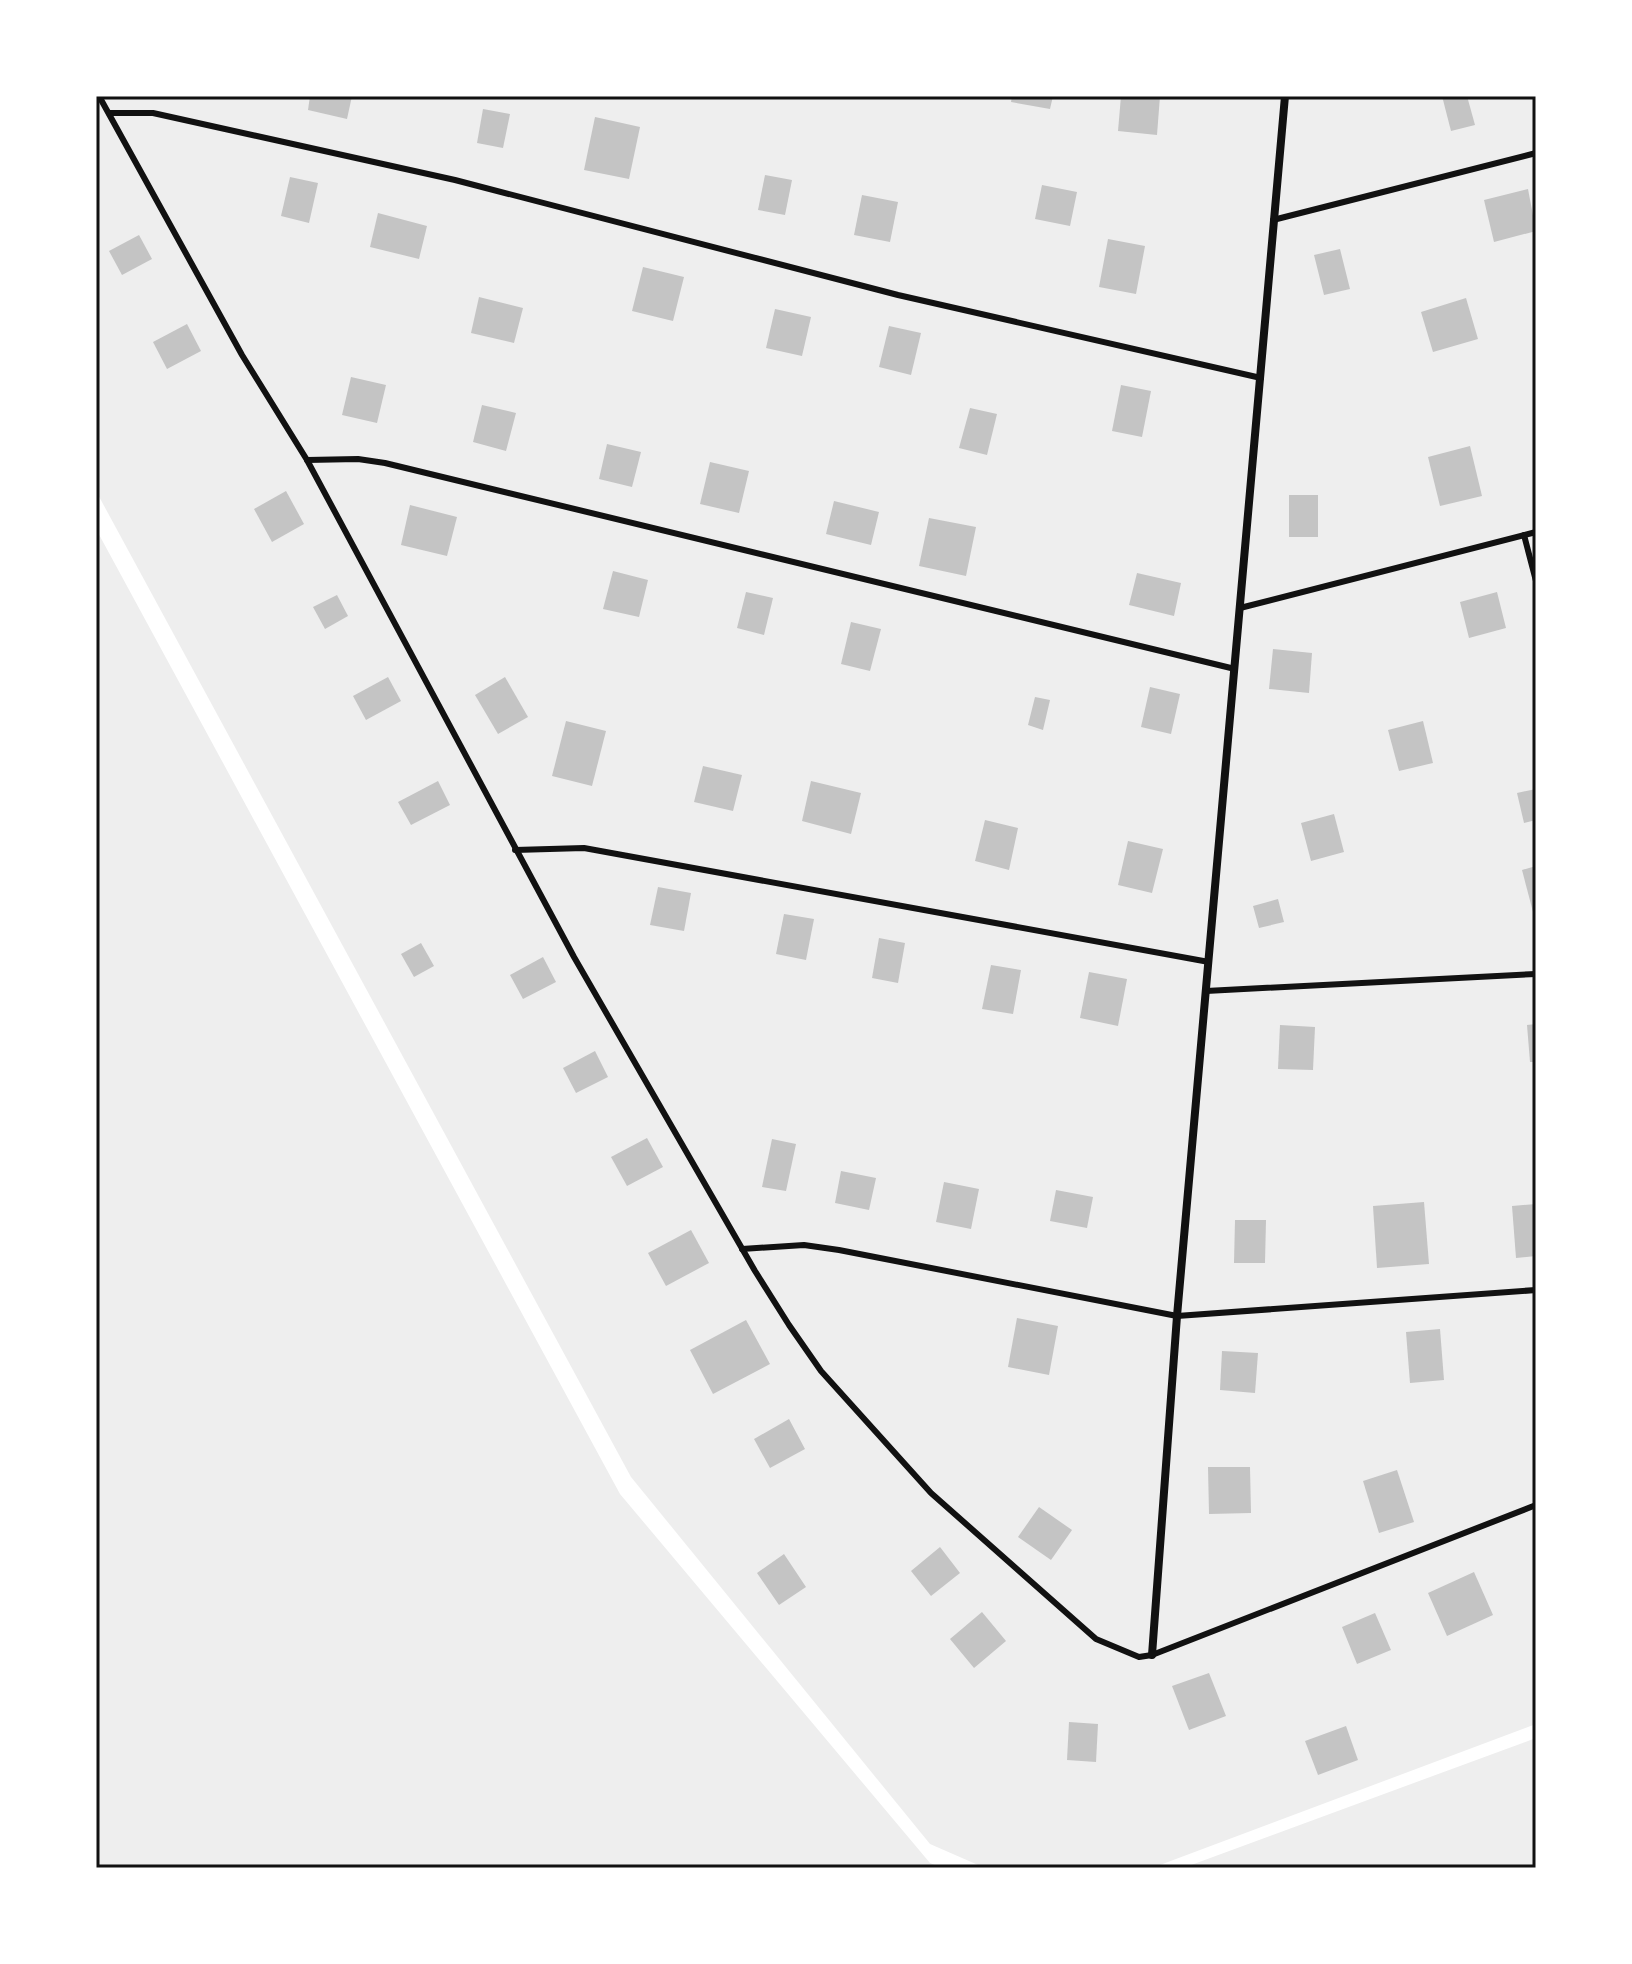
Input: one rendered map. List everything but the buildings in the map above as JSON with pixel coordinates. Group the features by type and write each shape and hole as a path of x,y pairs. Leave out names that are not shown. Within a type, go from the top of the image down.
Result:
{"street":[{"path":"1152,1655 1177,1316 1285,96"}],"lane":[{"path":"99,96 242,355 307,460 515,850 742,1249 821,1371 931,1493 1096,1639 1139,1657 1152,1655 1536,1505"},
{"path":"109,113 153,113 455,180 898,295 1261,378"},
{"path":"1273,220 1536,153"},
{"path":"307,460 358,459 385,463 1235,669"},
{"path":"1240,608 1536,532"},
{"path":"1524,535 1536,581"},
{"path":"515,850 584,848 1209,962"},
{"path":"1206,991 1536,974"},
{"path":"742,1249 804,1245 839,1250 1177,1316 1536,1290"}],"shaded area":[{"path":"96,96 1536,96 1536,1724 1152,1868 985,1868 930,1844 631,1477 96,491"},
{"path":"96,529 620,1494 930,1863 942,1868 96,1868"},
{"path":"1536,1738 1536,1868 1183,1868"}]}
